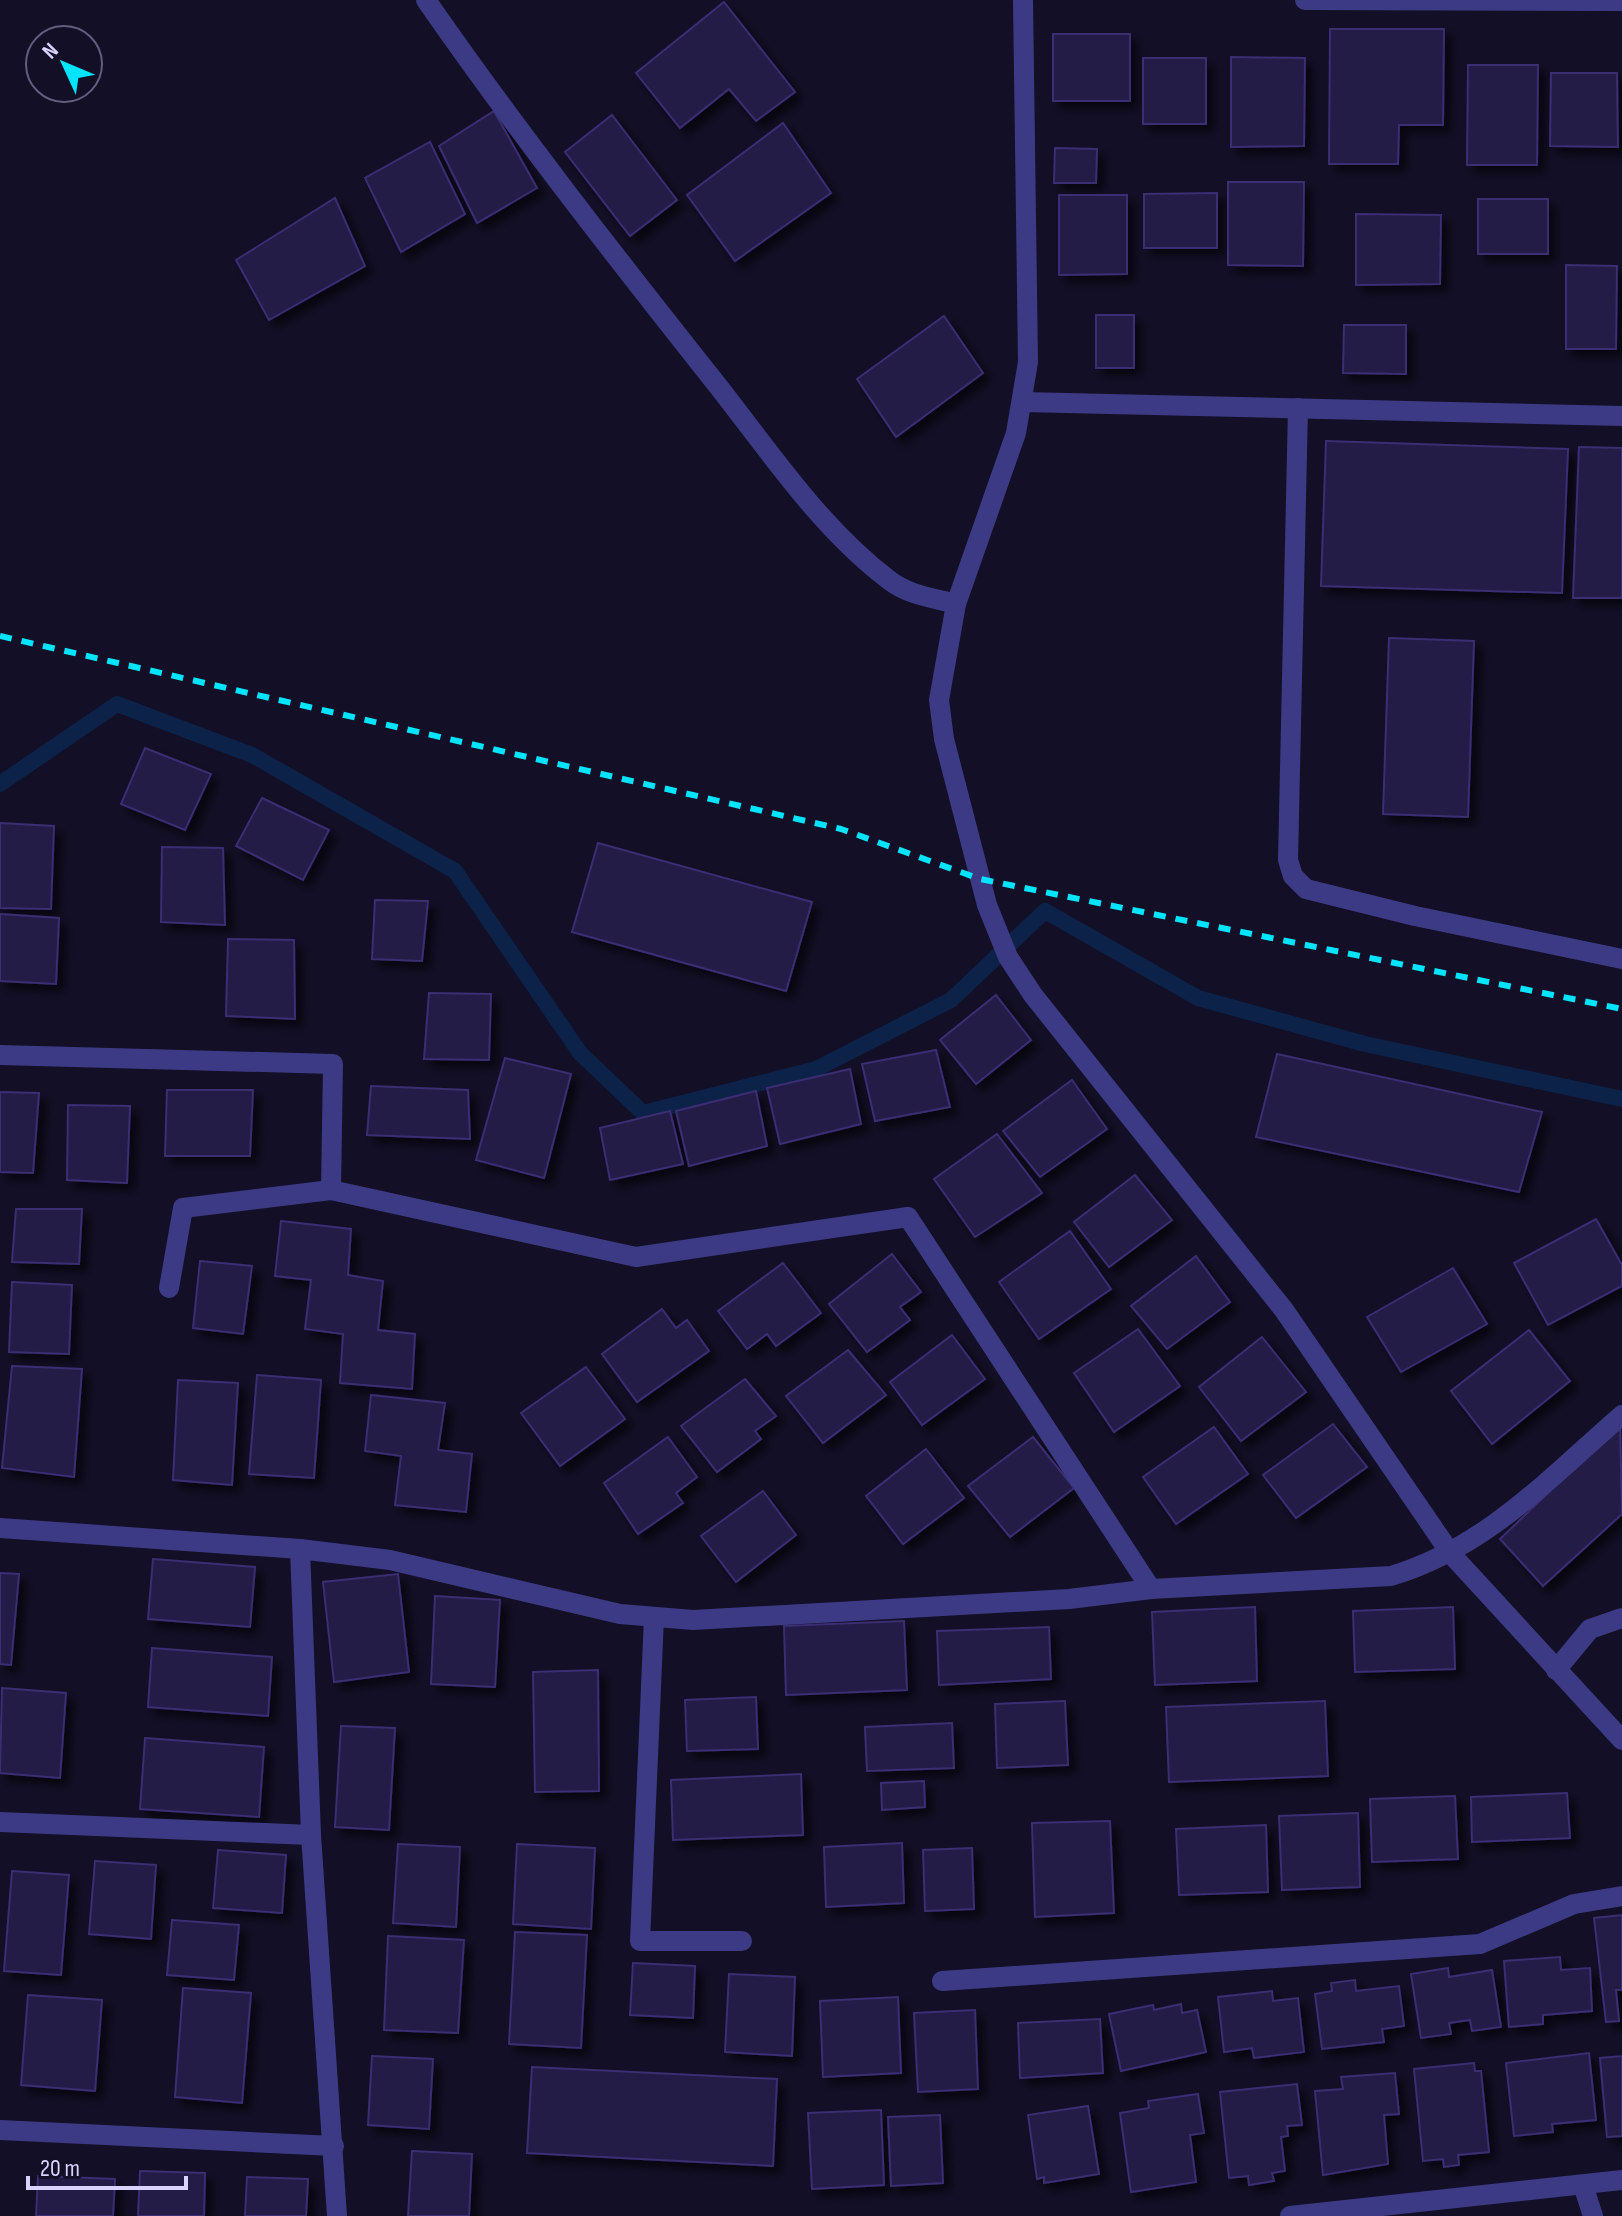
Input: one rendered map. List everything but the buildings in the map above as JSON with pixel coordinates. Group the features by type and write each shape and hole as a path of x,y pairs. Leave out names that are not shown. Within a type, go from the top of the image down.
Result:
{"street":[{"path":"426,0 569,200 811,503 855,551 902,590 956,604"},
{"path":"1023,0 1028,362 1016,433 956,604 939,700 944,739 987,905 1008,957 1056,1024 1284,1310 1451,1554 1622,1740"},
{"path":"1305,0 1622,1"},
{"path":"1023,402 1622,416"},
{"path":"1298,408 1288,860 1293,876 1306,889 1415,916 1622,959"},
{"path":"0,1055 333,1064 331,1190"},
{"path":"169,1288 183,1208 331,1190 636,1257 908,1217 1151,1589"},
{"path":"0,1528 300,1549 390,1560 620,1614 693,1620 1069,1599 1151,1589 1391,1576 1451,1554 1497,1526 1622,1415"},
{"path":"300,1549 311,1835 337,2216"},
{"path":"654,1617 640,1941 742,1941"},
{"path":"1556,1670 1590,1629 1622,1618"},
{"path":"0,1822 311,1835"},
{"path":"942,1981 1480,1944 1574,1904 1622,1896"},
{"path":"0,2130 334,2146"},
{"path":"1290,2216 1622,2180"},
{"path":"1583,2185 1593,2216"}],"waterway":[{"path":"0,784 117,704 252,755 455,871 580,1053 643,1113 816,1069 951,1000 1045,911 1198,998 1365,1044 1622,1099"}],"railway":[{"path":"0,636 841,829 980,879 1622,1009"}]}
